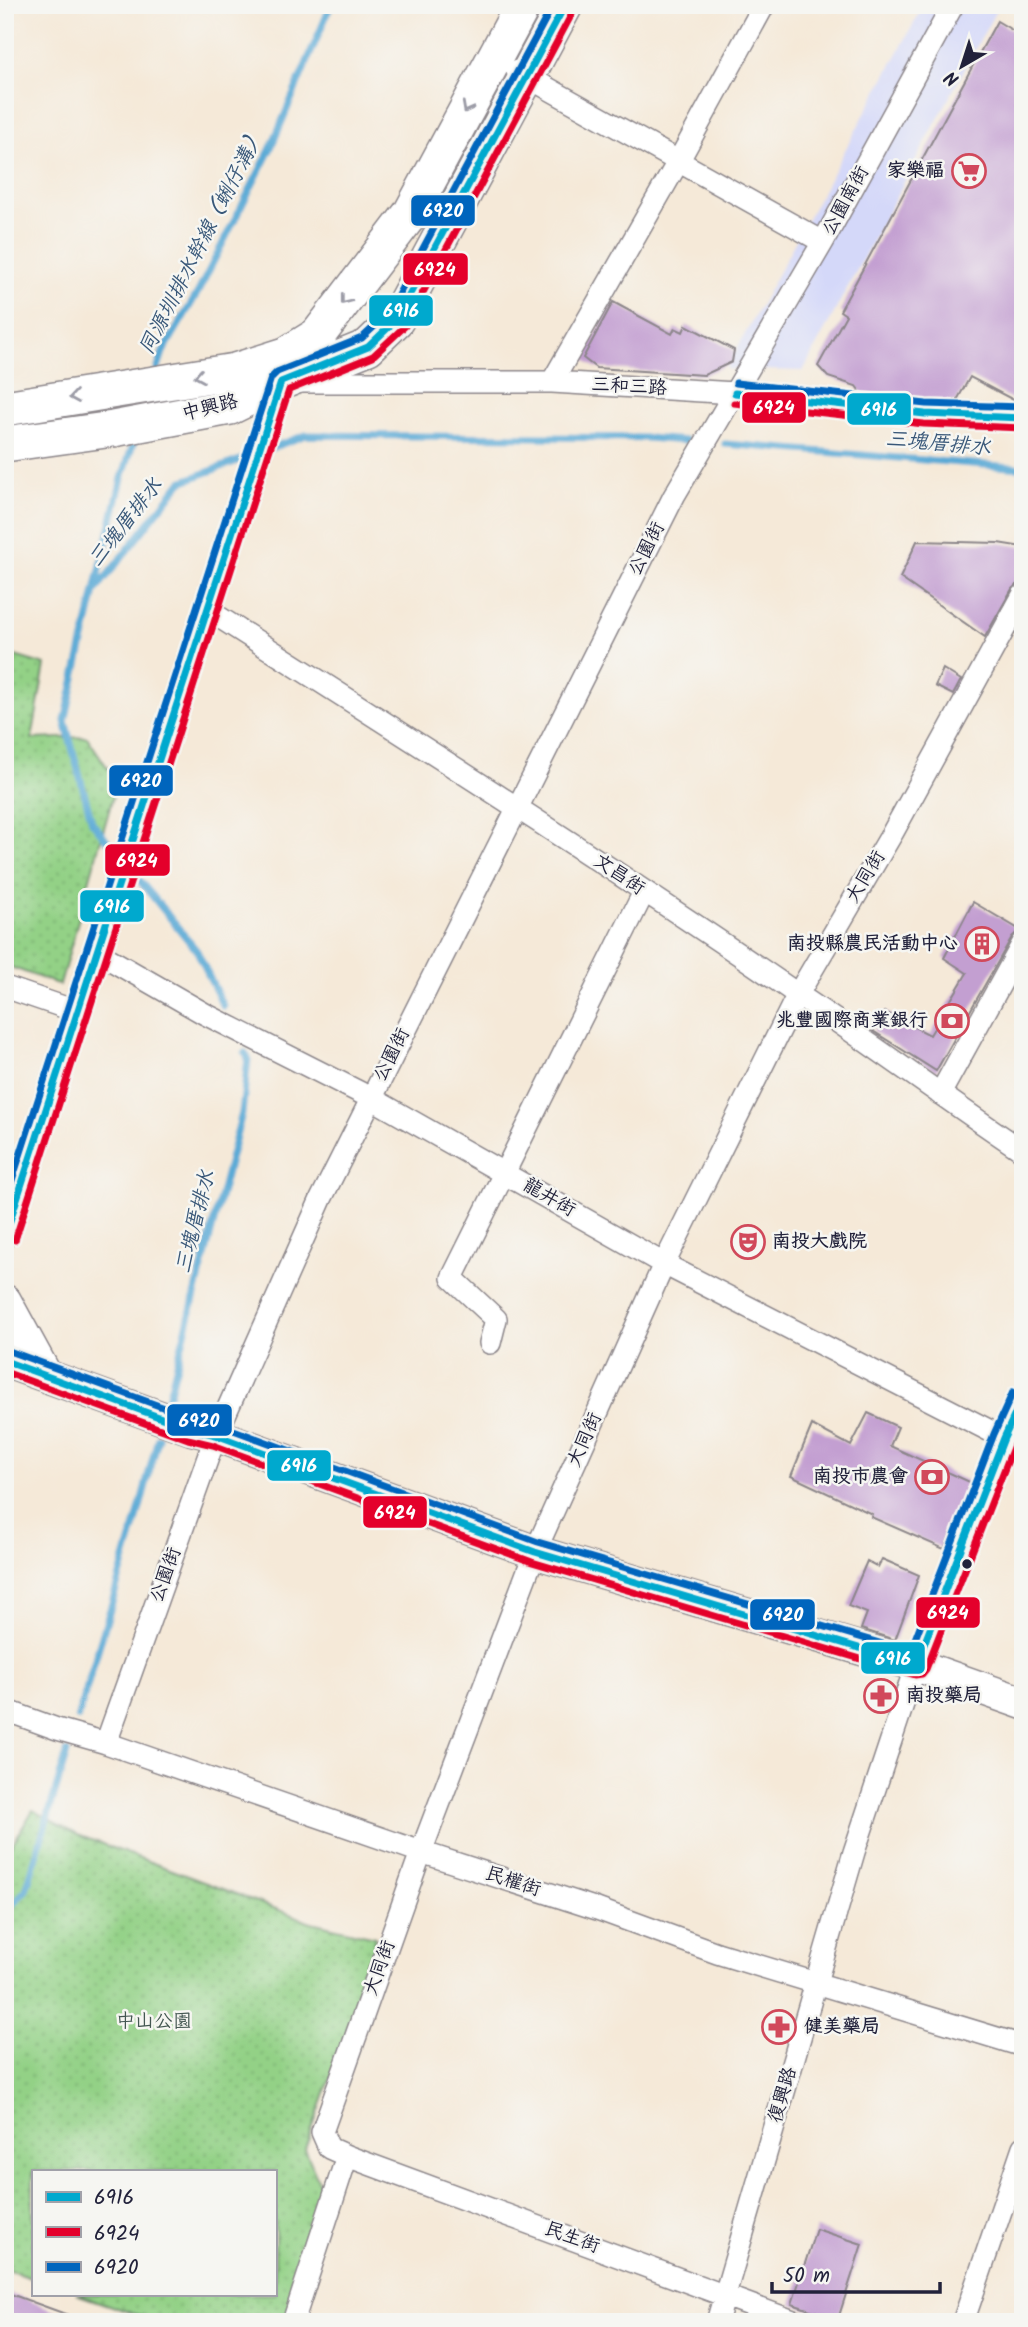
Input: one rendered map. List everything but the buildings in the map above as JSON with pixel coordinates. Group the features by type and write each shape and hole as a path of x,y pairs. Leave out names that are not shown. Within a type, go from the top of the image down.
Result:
{"main road":[{"name":"中興路","path":"5,408 235,371 286,355 318,335 411,213 523,5"},
{"name":"中興路","path":"5,444 140,424 230,407 281,382 368,347 396,320 565,5"},
{"path":"411,213 445,232"},
{"path":"5,1301 46,1374"},
{"path":"5,1361 167,1420 216,1434 535,1552 916,1665 1023,1703"}],"street":[{"path":"552,382 764,5"},
{"name":"公園南街","path":"735,393 823,242 953,5"},
{"path":"492,62 527,75 823,242"},
{"path":"5,1237 265,428 281,382 318,335"},
{"name":"三和三路","path":"235,371 281,382 552,382 735,393 925,414 1023,418"},
{"name":"公園街","path":"106,1743 216,1434 321,1199 674,496 735,393"},
{"name":"大同街","path":"347,2156 329,2148 322,2132 421,1852 535,1552 664,1264 798,994 893,832 1023,595"},
{"name":"文昌街","path":"208,610 644,891 798,994 1023,1151"},
{"path":"490,1343 496,1319 452,1278 644,891"},
{"path":"940,1094 1023,943"},
{"name":"龍井街","path":"97,952 205,1014 371,1098 664,1264 1004,1438"},
{"path":"5,987 78,1012"},
{"name":"復興路","path":"717,2322 854,1852 916,1665 1004,1438 1023,1396"},
{"name":"民權街","path":"5,1710 597,1909 717,1953 1023,2046"},
{"path":"963,2322 1023,2147"},
{"path":"293,2322 347,2156"},
{"name":"民生街","path":"347,2156 796,2322"}],"shaded area":[{"path":"924,5 999,5 803,371 726,369"}],"green space":[{"path":"5,653 45,665 32,739 87,737 117,782 60,985 5,965"},
{"name":"中山公園","path":"33,1810 78,1835 311,1922 375,1937 374,1959 305,2149 322,2189 306,2259 285,2322 158,2322 82,2296 276,2296 276,2170 32,2170 32,2279 5,2269 5,1856"}],"waterway":[{"name":"同源圳排水幹線 (蜊仔溝)","path":"156,374 163,352 198,292 270,150 331,5"},
{"name":"同源圳排水幹線 (蜊仔溝)","path":"96,586 122,478 136,435"},
{"name":"三塊厝排水","path":"263,451 306,435 647,438 686,441"},
{"name":"三塊厝排水","path":"725,444 1023,468"},
{"name":"三塊厝排水","path":"223,1006 197,951 92,822 65,721 95,591 181,482 251,456"},
{"name":"三塊厝排水","path":"168,1399 242,1113 248,1058 245,1053"},
{"name":"三塊厝排水","path":"78,1717 158,1438"},
{"name":"三塊厝排水","path":"5,1912 26,1890 67,1752"}],"transit line":[{"name":"6920","path":"5,1202 271,378 277,372 362,338 388,314 553,5"},
{"name":"6916","path":"5,1236 281,382 368,347 396,320 565,5"},
{"name":"6924","path":"15,1240 289,390 373,356 405,326 574,10"},
{"name":"6920","path":"736,383 926,404 1023,407"},
{"name":"6916","path":"735,393 925,414 1023,418"},
{"name":"6924","path":"734,403 924,424 1023,428"},
{"name":"6920","path":"9,1351 538,1542 910,1652 994,1434 1013,1392"},
{"name":"6916","path":"5,1361 535,1552 916,1665 1004,1438 1023,1397"},
{"name":"6924","path":"5,1372 532,1562 915,1675 922,1674 926,1669 1023,1422"}],"place":[{"name":"家樂福","path":"969,171"},
{"name":"南投縣農民活動中心","path":"982,944"},
{"name":"兆豐國際商業銀行","path":"952,1021"},
{"name":"南投大戲院","path":"748,1242"},
{"name":"南投市農會","path":"932,1477"},
{"name":"南投藥局","path":"881,1696"},
{"name":"健美藥局","path":"779,2027"}]}
